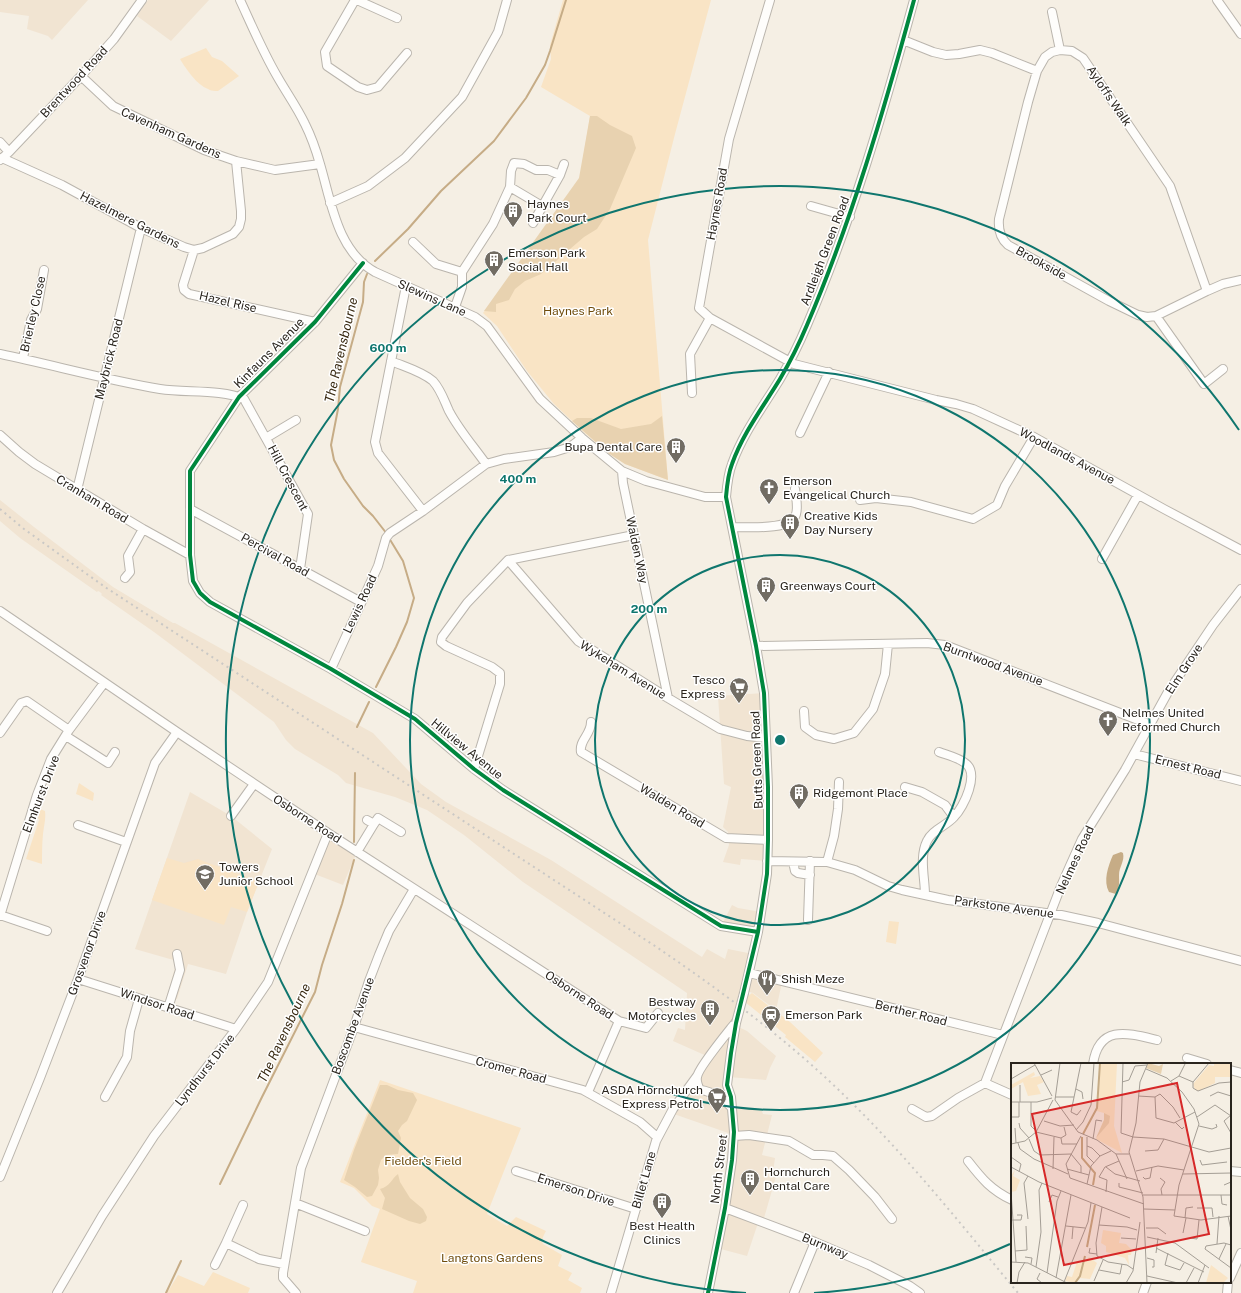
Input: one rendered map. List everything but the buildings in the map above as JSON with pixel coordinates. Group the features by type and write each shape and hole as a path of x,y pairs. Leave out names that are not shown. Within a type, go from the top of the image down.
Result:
{"street":[{"name":"Brentwood Road","path":"1,159 81,76 114,39 142,0"},
{"name":"Slewins Lane","path":"240,0 277,76 306,124 320,164 337,223 353,252 363,263 375,272 455,307 475,317 488,326 540,399 582,438 622,471 646,481 705,497 726,496"},
{"path":"397,18 356,0 325,52 327,66 358,87 367,90 378,87 407,53"},
{"path":"330,203 368,186 405,158 462,97 498,32 507,0"},
{"name":"Haynes Road","path":"770,0 729,139 699,308 710,318 790,362"},
{"name":"Ardleigh Green Road","path":"726,496 728,479 736,454 748,430 790,362 816,304 850,217 864,176 914,0"},
{"path":"1217,0 1241,34"},
{"path":"903,40 933,52 946,55 980,50 992,53 1037,71 1045,57 1052,52 1060,50 1052,12"},
{"name":"Ayloffs Walk","path":"1060,50 1072,51 1083,58 1170,186 1207,291"},
{"name":"Brookside","path":"1037,71 999,219 998,227 1003,240 1008,245 1109,301 1147,317 1156,316"},
{"name":"Cavenham Gardens","path":"81,76 113,106 204,150 236,161 275,170 320,164"},
{"path":"0,142 9,152"},
{"name":"Hazelmere Gardens","path":"1,159 62,185 141,228 184,248 194,250 203,248 233,234 239,227 241,211 236,161"},
{"path":"455,307 462,287 462,272 493,224 510,187 511,171 514,163 524,164 536,170 548,170 560,175"},
{"path":"533,223 560,175 564,164"},
{"path":"510,187 542,206"},
{"path":"811,206 850,217"},
{"name":"Maybrick Road","path":"77,490 141,228"},
{"path":"413,242 436,264 462,272"},
{"name":"Hazel Rise","path":"194,250 183,285 184,290 189,294 315,322"},
{"name":"Kinfauns Avenue","path":"190,555 190,471 239,396 315,322 363,263"},
{"name":"Brierley Close","path":"23,358 31,320 37,309 44,270"},
{"path":"1223,369 1204,384 1156,316 1223,284 1241,280"},
{"path":"406,286 375,447 423,511 486,464 504,459 554,452 570,447 582,438"},
{"path":"692,393 690,354 710,318"},
{"path":"0,354 23,358 104,378 161,389 239,396"},
{"path":"391,362 422,374 433,382 442,392 449,410 486,464"},
{"name":"Woodlands Avenue","path":"790,362 973,409 1034,437 1241,550"},
{"path":"800,433 829,372"},
{"name":"Hill Crescent","path":"239,396 244,399 308,514 300,569"},
{"path":"266,438 296,420"},
{"name":"Cranham Road","path":"0,435 35,464 143,529 190,555"},
{"path":"860,500 876,498 911,502 974,519 997,505 1005,486 1034,437"},
{"name":"Walden Way","path":"622,471 623,484 668,698"},
{"path":"733,527 778,526 792,521 796,514 795,489"},
{"path":"1102,559 1138,495"},
{"name":"Butts Green Road","path":"726,496 764,693 768,787 768,861 763,901 749,973 736,1023"},
{"name":"Percival Road","path":"190,509 361,602"},
{"name":"Lewis Road","path":"331,669 378,566 388,535 423,511"},
{"path":"125,578 130,572 128,556 143,529"},
{"path":"474,769 500,684 500,673 492,667 446,646 442,642 442,637 467,603 508,560 634,535"},
{"name":"Hillview Avenue","path":"190,555 193,581 200,594 210,602 331,669 415,719 474,769 503,790 721,926 758,932"},
{"name":"Wykeham Avenue","path":"508,560 578,642 720,729 747,736 766,738"},
{"name":"Elm Grove","path":"1134,754 1168,692 1213,625 1241,589"},
{"name":"Osborne Road","path":"0,611 104,683 328,833 619,1020 646,1028 658,1013"},
{"name":"Burntwood Avenue","path":"756,646 927,643 945,645 1151,724"},
{"path":"804,711 805,727 816,735 834,739 854,733 873,709 885,674 888,644"},
{"name":"Elmhurst Drive","path":"0,916 37,795 51,759 104,683"},
{"path":"0,733 21,703 27,701 108,763 115,752"},
{"name":"Walden Road","path":"591,722 591,728 580,747 581,752 726,838 768,840"},
{"name":"Grosvenor Drive","path":"0,1177 78,979 154,763 177,732"},
{"path":"925,895 923,862 927,841 931,835 954,817 964,804 970,789 971,771 966,763 940,752"},
{"name":"Ernest Road","path":"1134,754 1241,781"},
{"name":"Nelmes Road","path":"985,1083 1061,886 1082,839 1134,754"},
{"path":"827,862 834,836 838,809 839,782"},
{"path":"231,816 254,784"},
{"path":"905,787 922,792 945,805 954,817"},
{"path":"358,852 371,822 378,818 401,832"},
{"path":"78,825 126,842"},
{"name":"Lyndhurst Drive","path":"57,1293 102,1216 154,1136 236,1029 268,982 328,833"},
{"name":"Parkstone Avenue","path":"768,861 827,862 855,870 888,886 902,890 1098,923 1241,961"},
{"path":"793,862 795,871 810,875"},
{"path":"808,920 810,862"},
{"name":"Boscombe Avenue","path":"296,1293 283,1278 284,1264 301,1168 354,1027 369,981 389,931 414,889"},
{"path":"0,916 47,931"},
{"path":"168,1008 180,970 177,954"},
{"name":"Berther Road","path":"749,973 1003,1035"},
{"name":"Windsor Road","path":"78,979 236,1029"},
{"path":"105,1097 127,1057 130,1031 139,999"},
{"path":"588,1092 619,1020"},
{"name":"Billet Lane","path":"611,1293 657,1137 673,1109 736,1023"},
{"name":"North Street","path":"708,1293 725,1208 734,1136 731,1097 727,1085 736,1023"},
{"name":"Cromer Road","path":"354,1027 588,1092 640,1122 657,1137"},
{"path":"1093,1063 1094,1054 1099,1044 1113,1035 1124,1033 1157,1040"},
{"path":"717,1047 731,1052"},
{"path":"1187,1058 1204,1063"},
{"path":"1231,1070 1241,1073"},
{"path":"697,1076 697,1083 700,1090"},
{"path":"912,1110 926,1117 932,1116 958,1098 985,1083 1011,1095"},
{"path":"718,1096 724,1092 727,1085"},
{"path":"681,1098 691,1089 700,1090 718,1096 725,1100 732,1108"},
{"path":"734,1136 750,1136 789,1141 813,1155 833,1156 875,1197 892,1219"},
{"path":"968,1161 993,1190 1011,1199"},
{"name":"Emerson Drive","path":"516,1171 636,1209"},
{"path":"1231,1171 1241,1172"},
{"path":"295,1203 365,1231"},
{"path":"215,1265 243,1205"},
{"name":"Burnway","path":"725,1208 815,1242 869,1265 910,1286 920,1293"},
{"path":"794,1293 815,1242"},
{"path":"226,1243 259,1259 284,1264"},
{"path":"1231,1275 1241,1253"},
{"path":"1143,1293 1147,1283"},
{"path":"1227,1293 1228,1283"}],"shaded area":[{"path":"0,0 88,0 52,40 48,36 27,29 29,16 0,12"},
{"path":"148,0 209,0 171,41 137,16"},
{"path":"590,116 597,116 610,125 632,136 636,148 610,209 597,229 584,237 541,274 525,281 515,289 509,300 496,304 496,312 484,311 579,178"},
{"path":"662,416 668,480 625,464 608,453 572,421 577,418 591,418 621,429 651,424"},
{"path":"0,500 113,587 173,623 373,733 421,784 446,802 551,860 702,957 707,949 725,959 728,949 753,954 749,973 782,982 776,1010 753,993 740,989 732,1024 747,1031 776,1056 766,1080 728,1077 732,1107 736,1106 761,1109 763,1114 772,1115 762,1155 775,1158 773,1172 777,1173 764,1218 760,1217 747,1256 717,1248 734,1135 671,1113 709,1057 673,1041 678,1028 685,1030 687,993 523,882 464,835 427,810 395,797 346,783 338,775 295,749 286,740 274,722 154,632 101,595 102,594 100,592 97,592 20,538 0,521"},
{"path":"764,693 767,861 741,859 740,865 723,862 729,845 728,832 723,827 731,787 724,784 718,696"},
{"name":"Towers Junior School","path":"190,792 231,816 272,849 247,912 226,974 188,964 177,999 167,996 177,961 135,949"},
{"path":"328,833 357,852 343,885 312,873"},
{"path":"1121,852 1123,853 1123,859 1119,872 1119,887 1116,894 1109,892 1106,878 1109,864 1113,855"},
{"path":"732,905 738,908 761,912 758,932 721,926"},
{"path":"380,1085 387,1085 398,1090 413,1093 417,1100 407,1121 398,1131 401,1138 398,1154 386,1155 381,1160 378,1170 378,1185 372,1196 367,1197 344,1180 354,1150"},
{"path":"398,1174 400,1182 410,1198 423,1209 427,1217 426,1221 420,1224 409,1221 382,1209 385,1198 380,1189 389,1184"}],"green space":[{"name":"Haynes Park","path":"563,0 711,0 648,240 668,480 625,464 608,453 586,434 554,404 527,371 497,326 483,313 557,213 580,178 590,116 541,87 551,59 550,45"},
{"path":"206,48 212,57 222,61 239,76 218,91 210,90 200,84 180,59"},
{"path":"79,783 94,793 93,801 76,794"},
{"path":"40,809 45,811 42,842 42,864 26,859 39,820"},
{"path":"167,858 184,863 198,859 259,882 247,912 231,907 224,925 152,900"},
{"path":"889,921 899,922 896,944 886,942"},
{"path":"752,993 790,1022 823,1053 815,1062 785,1037 786,1035 745,1002 747,997"},
{"name":"Fielder's Field","path":"380,1080 521,1128 487,1214 507,1226 516,1217 546,1231 542,1242 543,1244 562,1255 558,1266 572,1273 568,1280 582,1288 580,1293 413,1293 417,1281 361,1262 380,1209 372,1206 354,1188 340,1182"},
{"path":"213,1272 250,1288 248,1293 167,1293 178,1275 204,1286"}],"waterway":[{"name":"The Ravensbourne","path":"375,261 408,229 441,191 494,141 526,98 545,65 566,0"},
{"name":"The Ravensbourne","path":"367,274 364,282 363,302 340,387 338,409 331,445 334,460 344,479 363,506 387,534"},
{"name":"The Ravensbourne","path":"376,687 407,622 414,598 403,561 389,538"},
{"name":"The Ravensbourne","path":"357,727 369,702"},
{"name":"The Ravensbourne","path":"354,842 355,773"},
{"name":"The Ravensbourne","path":"220,1184 315,992 354,860"},
{"name":"The Ravensbourne","path":"166,1293 181,1261"}],"railway":[{"path":"0,509 24,529 105,587 655,946 732,1000 805,1059 873,1124 937,1195 1018,1293"}],"cycle path":[{"path":"708,1293 725,1208 732,1160 734,1132 731,1097 727,1085 731,1053 736,1023 758,932 767,874 768,840 768,787 764,693 726,497 728,480 732,464 742,442 791,359 804,332 823,285 853,205 879,123 914,0"},
{"path":"363,263 315,322 239,397 190,471 190,555 193,581 200,593 210,602 331,669 415,719 474,769 503,790 721,926 758,932"}],"place":[{"name":"Haynes Park Court","path":"513,228"},
{"name":"Emerson Park Social Hall","path":"494,277"},
{"name":"Bupa Dental Care","path":"676,464"},
{"name":"Emerson Evangelical Church","path":"769,505"},
{"name":"Creative Kids Day Nursery","path":"790,540"},
{"name":"Greenways Court","path":"766,603"},
{"name":"Tesco Express","path":"739,704"},
{"name":"Nelmes United Reformed Church","path":"1108,737"},
{"name":"Ridgemont Place","path":"799,810"},
{"name":"Towers Junior School","path":"205,891"},
{"name":"Shish Meze","path":"767,996"},
{"name":"Bestway Motorcycles","path":"710,1026"},
{"name":"Emerson Park","path":"771,1032"},
{"name":"ASDA Hornchurch Express Petrol","path":"717,1114"},
{"name":"Hornchurch Dental Care","path":"750,1196"},
{"name":"Best Health Clinics","path":"662,1219"}],"park label":[{"name":"Langtons Gardens","path":"492,1258"}]}
